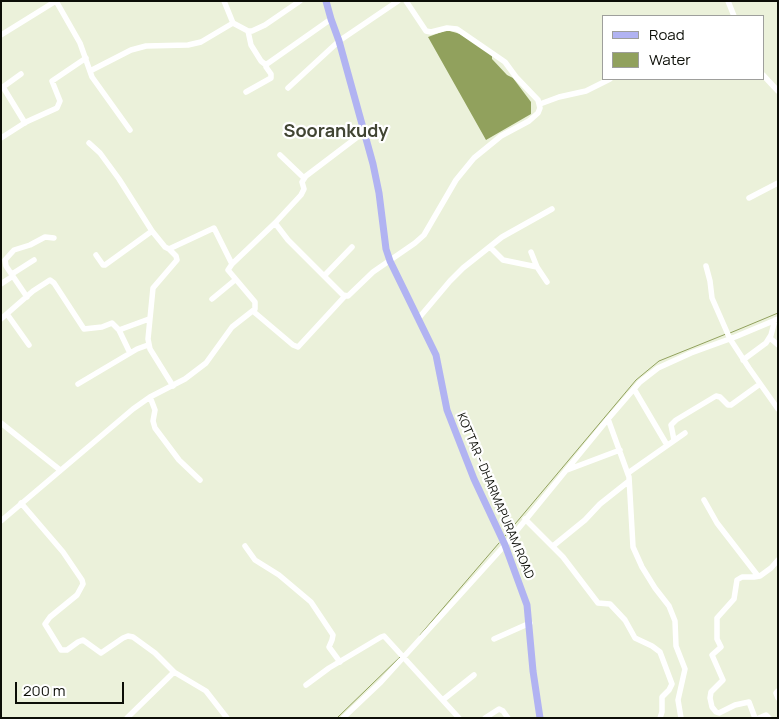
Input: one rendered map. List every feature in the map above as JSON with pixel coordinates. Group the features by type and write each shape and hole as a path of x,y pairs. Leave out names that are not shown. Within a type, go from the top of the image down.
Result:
{"main road":[{"name":"KOTTAR - DHARMAPURAM ROAD","path":"326,1 340,41 364,132 379,193 386,249 390,261 436,355 447,410 474,479 505,545 528,605 533,671 540,718"}],"street":[{"path":"1,35 56,1 80,43 92,77 130,130"},
{"path":"224,1 233,23 248,31 265,26 298,2"},
{"path":"288,88 340,41 398,1"},
{"path":"254,312 293,345 298,347 345,296 349,296 373,272 424,235 464,169 494,142 535,117 540,108 536,97 516,77 505,62 457,30 446,28 431,32 426,31 406,1"},
{"path":"728,1 734,15"},
{"path":"266,65 331,19"},
{"path":"90,71 132,50 146,46 188,45 201,42 233,23"},
{"path":"246,92 271,78 266,65 251,46 248,31"},
{"path":"1,138 25,123 45,115 59,106 60,101 52,80 86,58"},
{"path":"21,74 3,87 25,123"},
{"path":"764,76 778,91"},
{"path":"540,104 559,96 586,91 608,80"},
{"path":"1,521 133,409 150,397 185,380 206,364 232,327 254,312 256,306 255,302 228,270 232,264 275,223 303,192 304,178 364,132"},
{"path":"90,143 120,179 164,246 176,256 177,260 154,286 148,345 173,386"},
{"path":"280,155 304,178"},
{"path":"749,198 778,183"},
{"path":"418,319 450,281 490,247 516,228 552,209"},
{"path":"275,223 288,240 345,296"},
{"path":"169,249 213,228 232,264"},
{"path":"96,255 104,265 152,230"},
{"path":"26,297 4,262 11,252 45,237 54,238"},
{"path":"324,276 352,246"},
{"path":"490,247 503,260 537,267"},
{"path":"531,252 537,267 547,282"},
{"path":"1,284 34,260"},
{"path":"706,266 712,298 729,336 743,360 778,409"},
{"path":"1,319 47,280 50,280 54,283 84,328 102,327 112,323 119,330 130,353"},
{"path":"212,299 235,280"},
{"path":"7,314 29,345"},
{"path":"119,330 150,319"},
{"path":"344,718 505,545 525,518 640,382 658,368 729,336 776,320"},
{"path":"743,360 758,350 770,338 776,320"},
{"path":"770,338 778,345"},
{"path":"78,384 130,353 148,345"},
{"path":"674,440 671,425 676,420 716,396 728,405 731,405 760,384"},
{"path":"634,389 667,445"},
{"path":"150,397 155,410 153,421 155,428 179,460 200,480"},
{"path":"608,419 628,473 633,547 636,556 655,588 669,606 675,621 676,646 685,668 678,700 681,718"},
{"path":"1,423 60,470"},
{"path":"628,473 685,432"},
{"path":"565,470 620,450"},
{"path":"553,546 629,481"},
{"path":"704,500 718,523 758,576"},
{"path":"21,504 63,552 82,580 76,595 45,624 61,650 65,651 84,640 102,653 123,638 133,637 155,653 174,672 206,692 227,718"},
{"path":"525,518 553,546 598,603 610,604 625,620 636,638 660,652 672,684 662,697 660,718"},
{"path":"245,546 255,560 280,575 311,602 333,635 329,647 340,662"},
{"path":"755,718 749,702 734,705 717,713 712,707 710,695 714,688 723,680 712,655 721,647 717,638 718,616 734,599 739,578 758,576 771,568 778,560"},
{"path":"494,639 530,623"},
{"path":"306,685 383,636 387,637 459,718"},
{"path":"127,718 174,672"},
{"path":"444,699 474,675"},
{"path":"778,690 776,693 778,698"},
{"path":"485,718 499,709 508,718"},
{"path":"759,718 766,715 769,718"}],"water":[{"path":"447,30 460,34 492,55 492,59 507,75 513,78 531,102 531,114 486,140 428,37"}],"waterway":[{"path":"730,333 778,313"},
{"path":"505,536 636,380 659,361 726,334"},
{"path":"420,635 499,543"},
{"path":"337,718 400,657"}],"district":[{"name":"Soorankudy","path":"336,132"}]}
